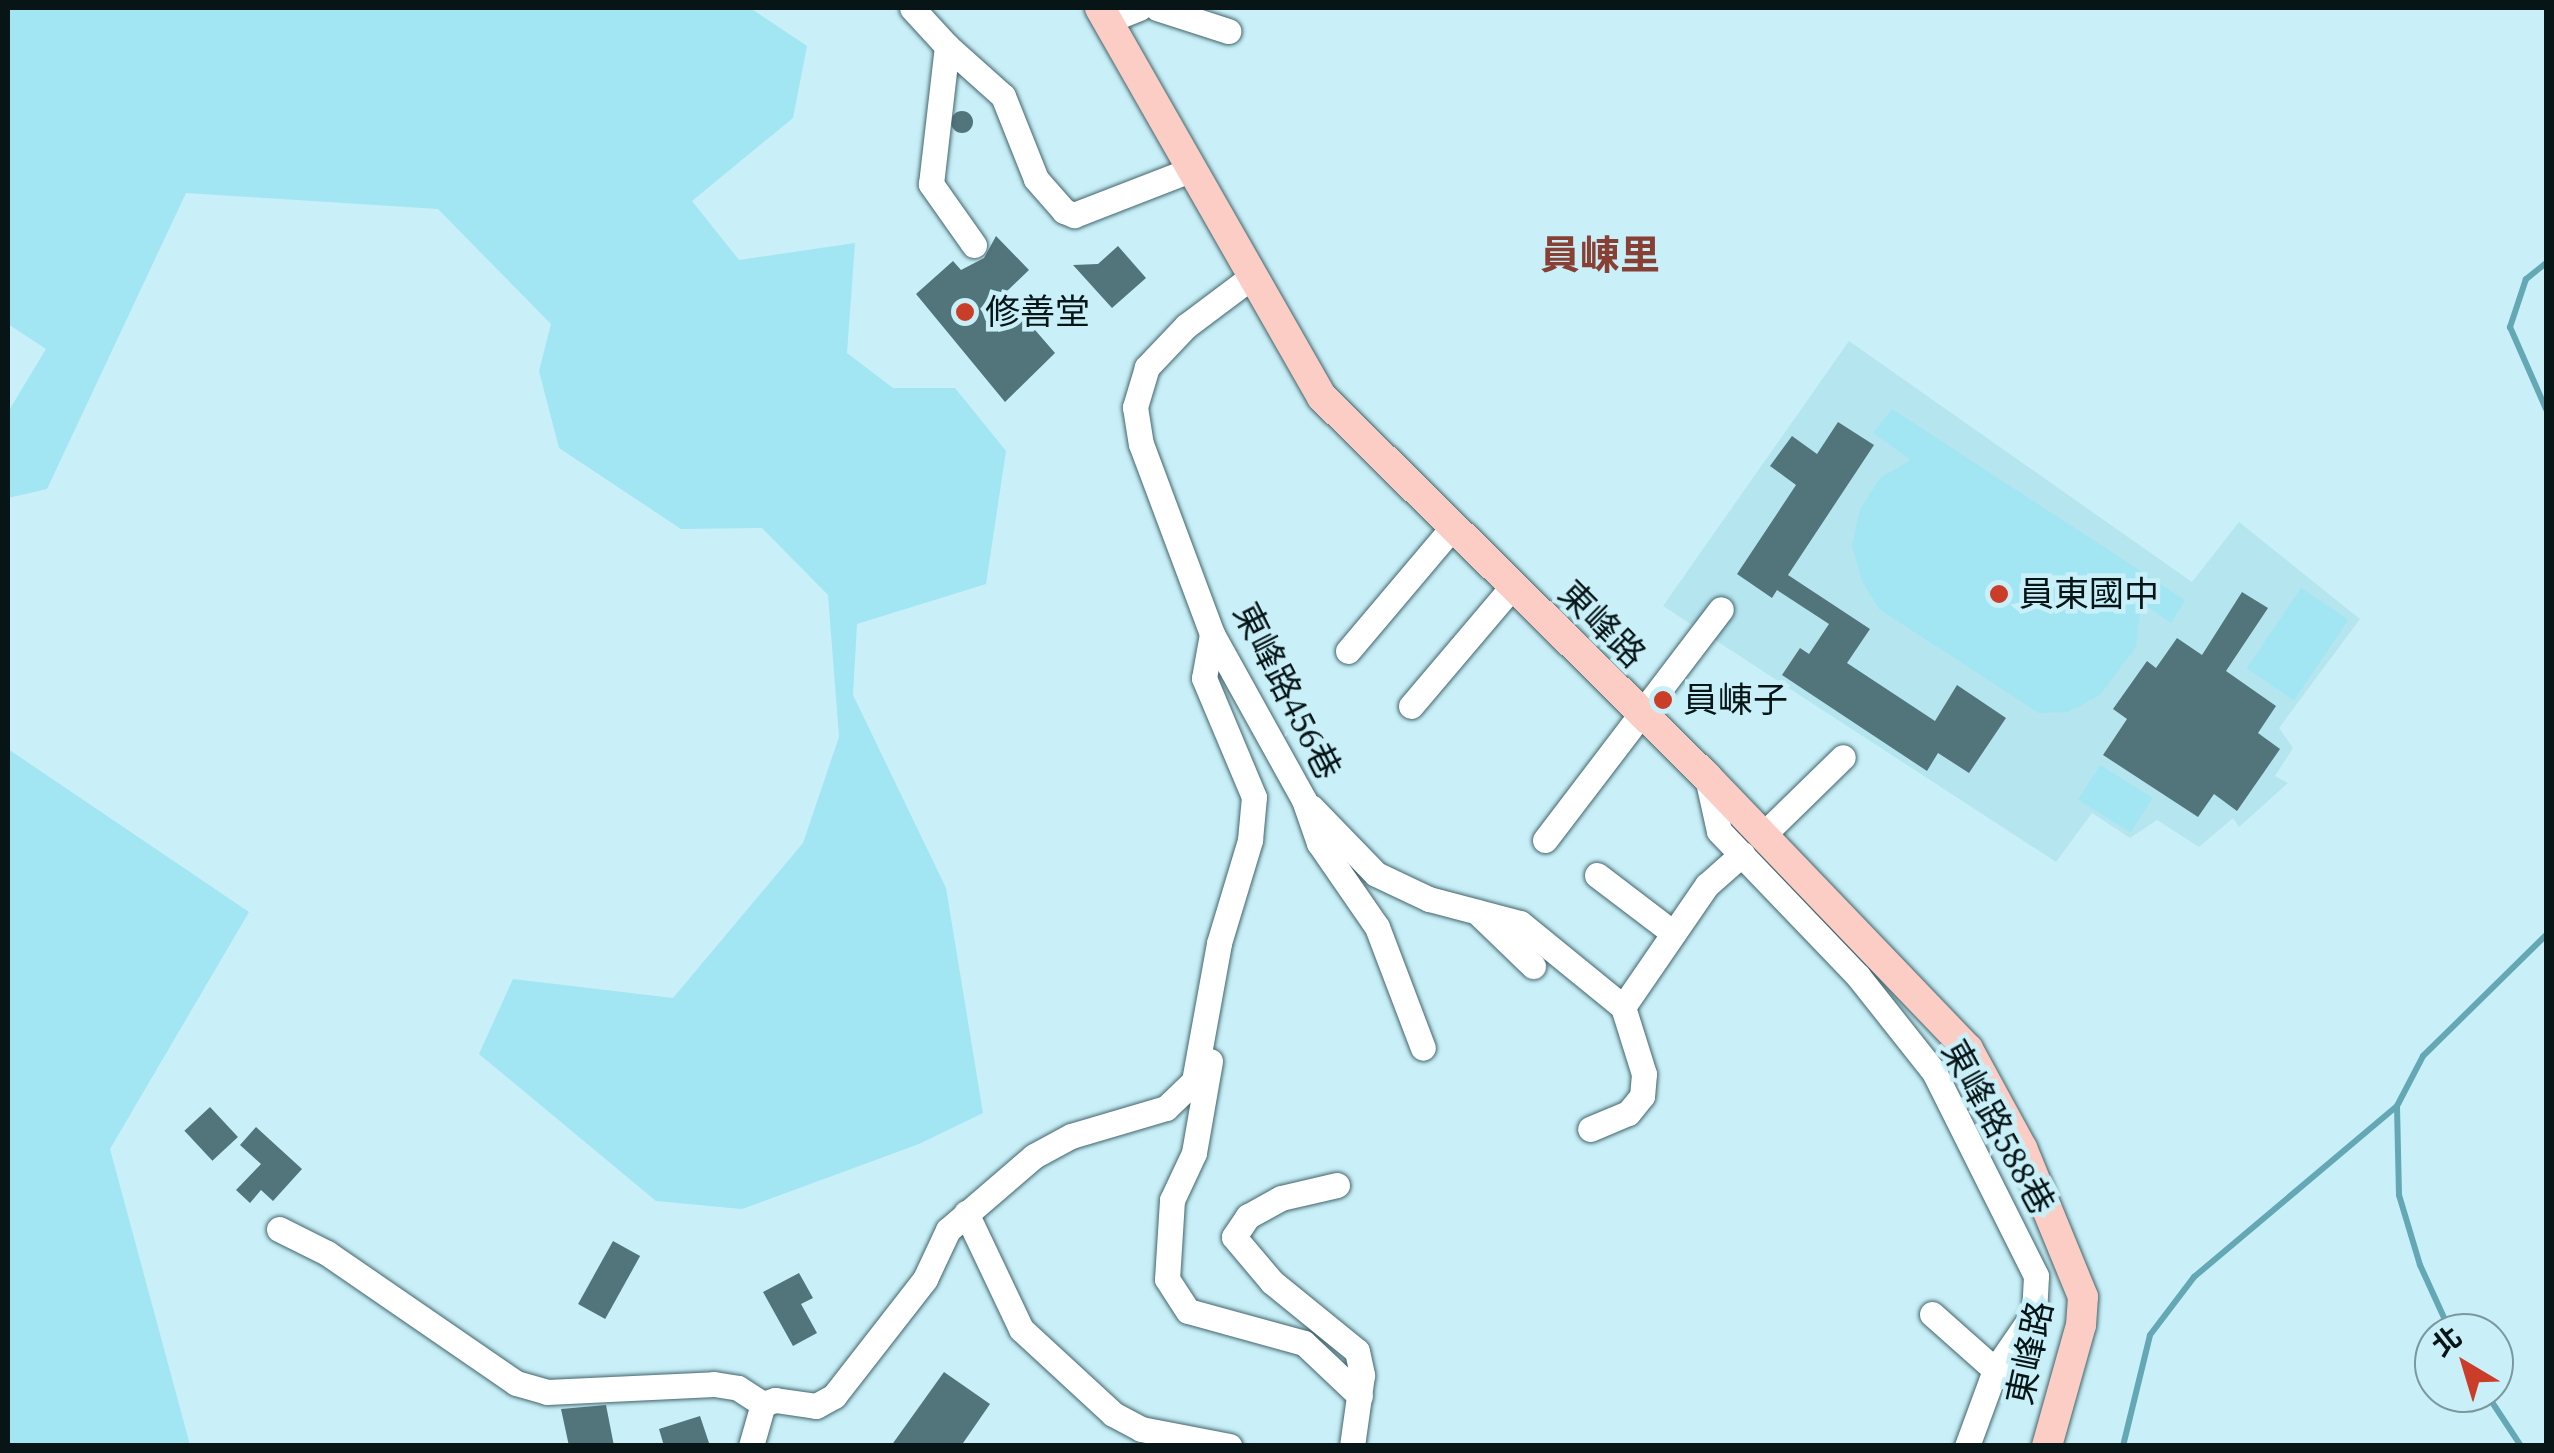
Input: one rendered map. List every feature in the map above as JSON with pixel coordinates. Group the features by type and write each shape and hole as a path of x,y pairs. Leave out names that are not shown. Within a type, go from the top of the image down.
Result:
{"main road":[{"name":"東峰路","path":"1104,14 1250,278 1322,398 1643,719 1708,777 1753,844 1958,1038 2022,1148 2083,1297 2047,1446"}],"street":[{"path":"912,8 1003,96 1036,179 1064,211 1074,215 1190,170"},
{"path":"1104,14 1139,8"},
{"path":"1157,8 1228,31"},
{"path":"947,46 931,184 974,245"},
{"name":"東峰路456巷","path":"1250,278 1186,326 1147,367 1135,408 1141,444 1212,634 1304,800 1319,843 1377,927 1422,1048"},
{"path":"1348,651 1452,528"},
{"path":"1411,706 1512,587"},
{"path":"1545,840 1643,719 1722,608"},
{"path":"763,1404 775,1400 816,1406 834,1396 924,1279 948,1230 966,1213 1050,1145 1145,1117 1181,1098 1194,1082 1211,1011 1220,943 1250,840 1254,796 1204,678 1212,634"},
{"path":"1623,1008 1707,885 1843,757"},
{"path":"1304,800 1376,874 1429,899 1520,922 1623,1008 1644,1074 1642,1096 1628,1113 1590,1129"},
{"name":"東峰路588巷","path":"1753,844 1934,1072 2001,1196 2038,1296 1995,1370 1967,1446"},
{"path":"1596,876 1672,933"},
{"path":"1473,908 1533,966"},
{"path":"1211,1011 1210,1080 1194,1153 1172,1200 1167,1279 1188,1311 1304,1342 1360,1396"},
{"path":"1336,1185 1281,1198 1248,1216 1234,1237 1272,1282 1357,1351 1360,1396 1352,1446"},
{"path":"966,1213 1021,1329 1113,1414 1141,1428 1229,1446"},
{"path":"279,1229 327,1253 532,1389 714,1384 738,1388 763,1404"},
{"path":"1932,1314 1995,1370"},
{"path":"751,1446 763,1404"}],"shaded area":[{"path":"8,8 750,8 807,46 793,118 692,201 739,260 855,243 847,353 893,388 955,388 1006,451 986,584 857,624 853,695 946,888 983,1113 919,1144 742,1209 656,1201 479,1054 513,979 673,998 803,843 839,737 828,595 762,528 681,529 559,448 539,371 551,324 438,209 186,193 47,489 8,498 8,412 46,349 8,324"},
{"name":"員東國中","path":"1849,341 2192,582 2239,522 2360,619 2279,728 2293,748 2275,776 2288,783 2239,827 2233,818 2199,847 2157,820 2130,838 2092,813 2056,862 1663,606"},
{"path":"1892,409 2185,600 2171,623 2141,602 2136,647 2100,695 2068,712 2039,713 1879,609 1862,581 1852,546 1860,509 1880,478 1911,460 1873,433"},
{"path":"2301,588 2348,620 2294,700 2247,668"},
{"path":"8,749 249,912 110,1149 190,1445 8,1444"},
{"path":"2100,765 2153,798 2131,833 2078,800"}],"building":[{"path":"962,111 970,114 970,130 962,133 954,130 951,122 954,114"},
{"path":"996,236 1029,270 1004,294 1055,353 1005,402 916,294 953,261 961,270 984,258"},
{"path":"1118,246 1146,278 1112,308 1073,265 1098,264"},
{"path":"1838,422 1874,445 1788,575 1870,629 1847,663 1935,721 1957,685 2006,718 1969,773 1938,753 1927,771 1782,675 1800,648 1809,654 1829,624 1777,590 1772,598 1737,574 1796,485 1770,466 1792,436 1817,454"},
{"path":"2242,592 2268,608 2226,671 2276,706 2258,733 2280,749 2237,811 2214,794 2198,817 2103,755 2127,719 2113,709 2147,661 2156,668 2177,638 2202,655"},
{"path":"210,1107 238,1137 212,1161 184,1131"},
{"path":"256,1127 302,1169 273,1201 261,1190 250,1203 236,1190 261,1164 240,1145"},
{"path":"613,1241 640,1256 605,1319 578,1304"},
{"path":"799,1273 813,1298 801,1304 817,1333 793,1346 763,1292"},
{"path":"944,1372 990,1404 961,1446 891,1446"},
{"path":"606,1405 614,1446 569,1446 561,1409"},
{"path":"700,1416 710,1446 664,1446 659,1429"}],"waterway":[{"path":"2546,263 2526,279 2510,327 2546,409"},
{"path":"2442,1313 2420,1265 2399,1195 2397,1106 2423,1056 2546,935"},
{"path":"2123,1446 2150,1335 2194,1277 2397,1106"},
{"path":"2499,1413 2521,1446"}],"place":[{"name":"修善堂","path":"965,312"},
{"name":"員東國中","path":"1999,594"},
{"name":"員崠子","path":"1663,700"}],"district":[{"name":"員崠里","path":"1600,255"}]}
